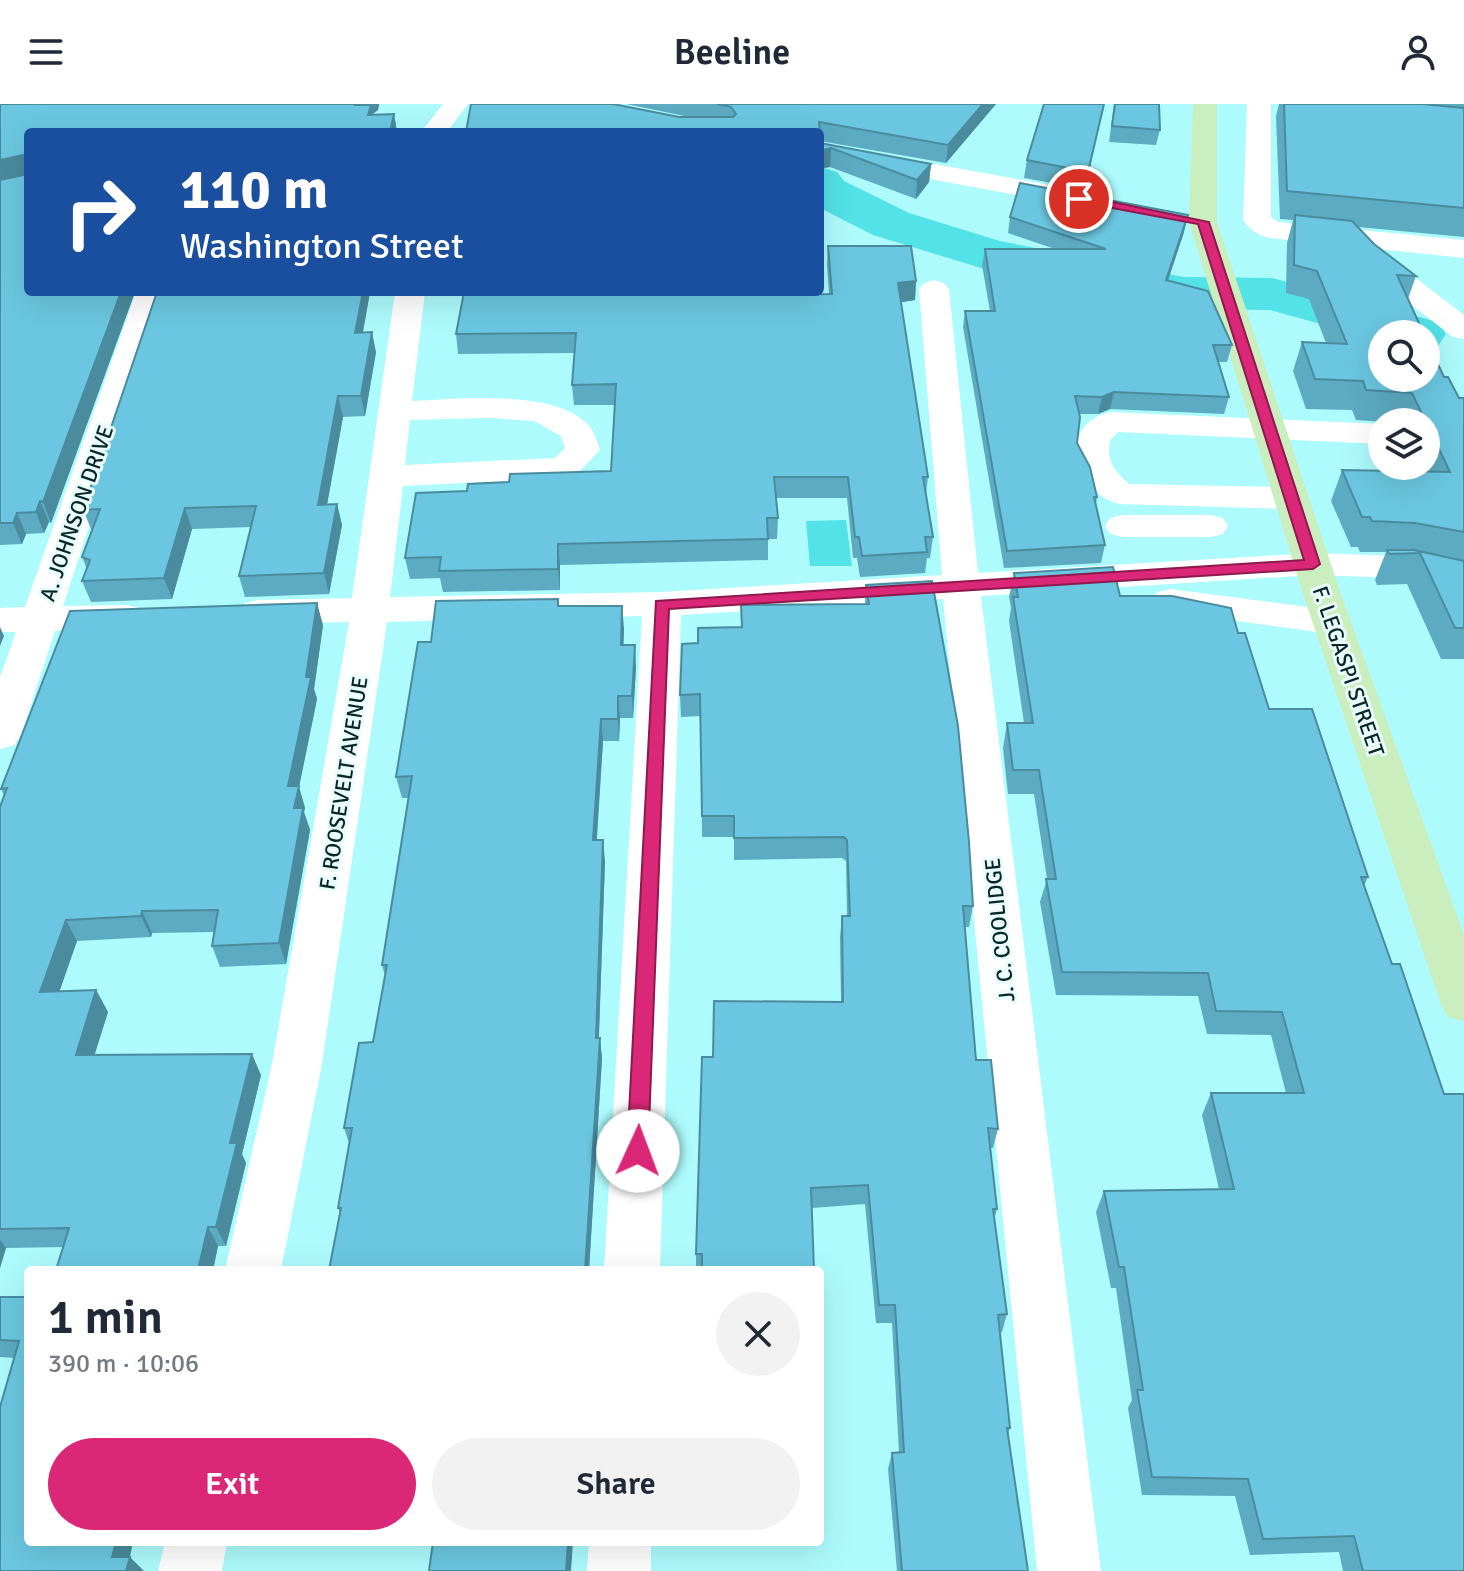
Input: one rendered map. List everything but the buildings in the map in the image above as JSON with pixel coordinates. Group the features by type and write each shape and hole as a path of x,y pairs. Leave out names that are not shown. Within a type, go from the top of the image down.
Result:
{"main road":[{"name":"F. LEGASPI STREET","path":"1205,104 1203,222 1322,593 1464,1002"}],"street":[{"path":"427,104 426,122 431,128"},
{"path":"437,128 456,104"},
{"path":"1266,105 1257,220 1270,230 1464,249"},
{"path":"824,152 1102,203"},
{"path":"1174,216 1203,222"},
{"path":"1353,238 1376,264 1464,330"},
{"name":"J. C. COOLIDGE","path":"934,289 961,587 1069,1571"},
{"name":"A. JOHNSON DRIVE","path":"0,735 150,296"},
{"name":"F. ROOSEVELT AVENUE","path":"254,1266 297,1064 371,608 410,296"},
{"path":"388,476 564,468 583,450 576,431 542,412 490,408 396,411"},
{"path":"1296,512 1120,494 1100,476 1091,457 1094,437 1110,422 1368,433"},
{"path":"1123,526 1296,512"},
{"path":"228,613 662,604 1221,571 1322,593"},
{"path":"1221,571 1213,575 1207,588 1220,603 1232,608"},
{"path":"1053,582 1116,596 1232,608 1322,593 1415,592 1463,580"},
{"path":"632,1266 662,604"},
{"path":"0,620 165,615"},
{"path":"190,1571 195,1546"},
{"path":"619,1571 620,1546"}],"water":[{"path":"846,520 852,566 810,566 806,521"}],"waterway":[{"path":"824,189 891,224 991,255 1184,293 1272,294 1368,320"}],"route":[{"path":"638,1151 662,604 1313,564 1203,222 1079,199"}]}
